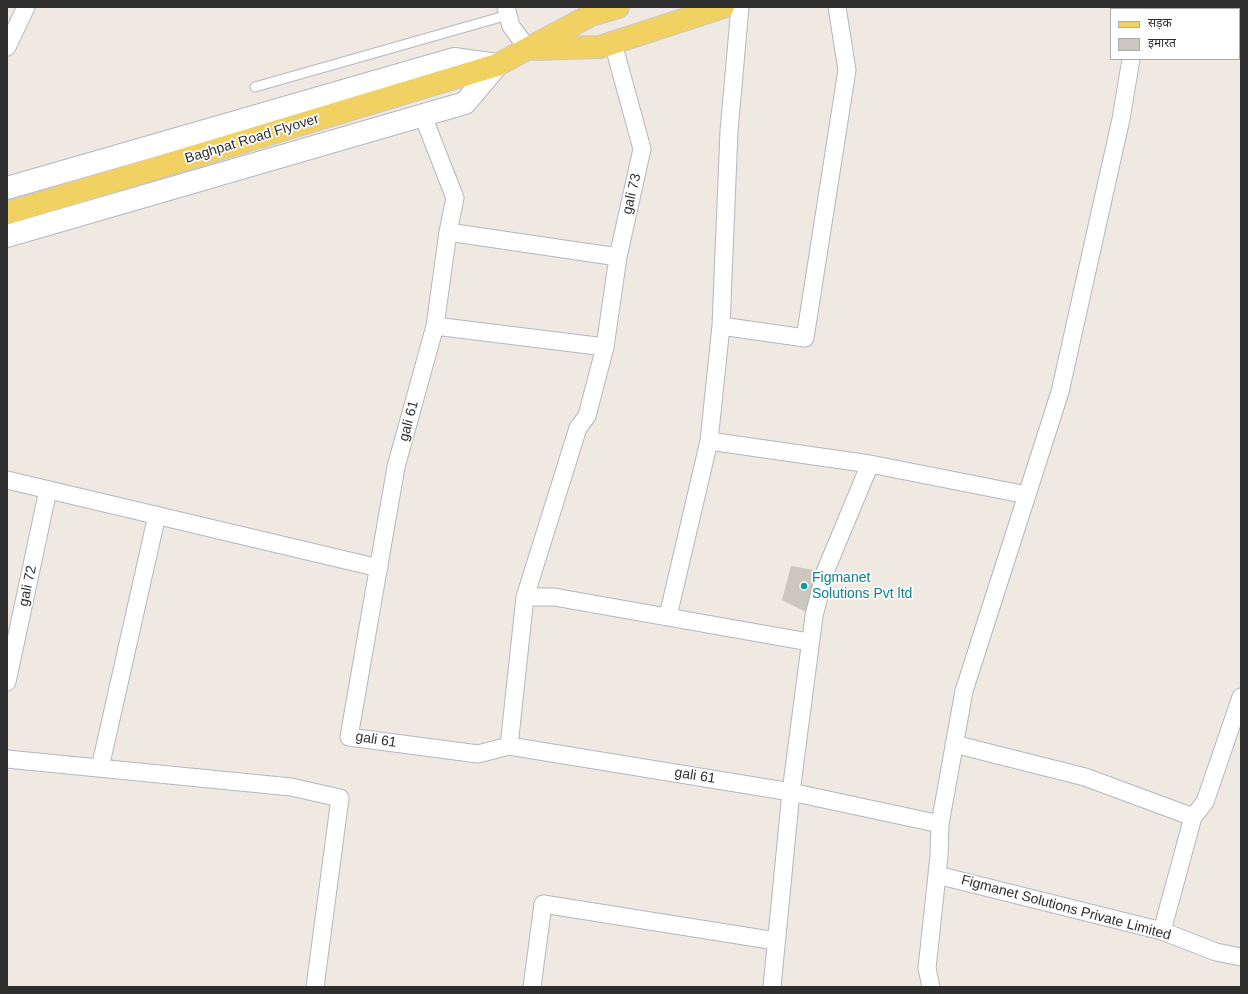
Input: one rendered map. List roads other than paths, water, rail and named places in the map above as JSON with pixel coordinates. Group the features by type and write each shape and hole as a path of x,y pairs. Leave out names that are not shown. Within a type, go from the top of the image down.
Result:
{"main road":[{"name":"Baghpat Road Flyover","path":"7,213 497,65 591,15 618,7"},
{"path":"528,49 600,47 723,7"}],"street":[{"path":"7,47 26,7"},
{"path":"668,616 709,441 721,326 729,131 740,7"},
{"path":"721,326 805,338 847,70 837,7"},
{"path":"507,11 511,26 528,49"},
{"name":"gali 73","path":"509,746 525,597 578,428 587,416 605,347 618,257 642,149 613,43"},
{"path":"7,188 454,59 497,65"},
{"path":"931,987 927,968 937,875 940,824 964,691 1060,392 1121,119 1132,60"},
{"path":"7,236 465,103 497,65"},
{"name":"gali 61","path":"423,116 456,198 448,232 435,326 396,467 349,736 478,754 509,746 791,792 940,824"},
{"path":"448,232 618,257"},
{"path":"435,326 605,347"},
{"path":"709,441 870,464 1027,495"},
{"path":"772,987 791,792 809,642 825,572 870,464"},
{"path":"7,480 379,568"},
{"name":"gali 72","path":"7,682 48,490"},
{"path":"100,768 157,515"},
{"path":"525,597 554,597 809,642"},
{"path":"1162,931 1193,817 1205,802 1241,697"},
{"path":"954,744 1085,777 1193,817"},
{"path":"7,759 291,787 340,798 315,987"},
{"name":"Figmanet Solutions Private Limited","path":"937,875 1162,931 1216,952 1241,957"},
{"path":"532,987 543,904 776,941"}],"lane":[{"path":"255,87 507,11"}],"place":[{"name":"Figmanet Solutions Pvt ltd","path":"804,586"}]}
